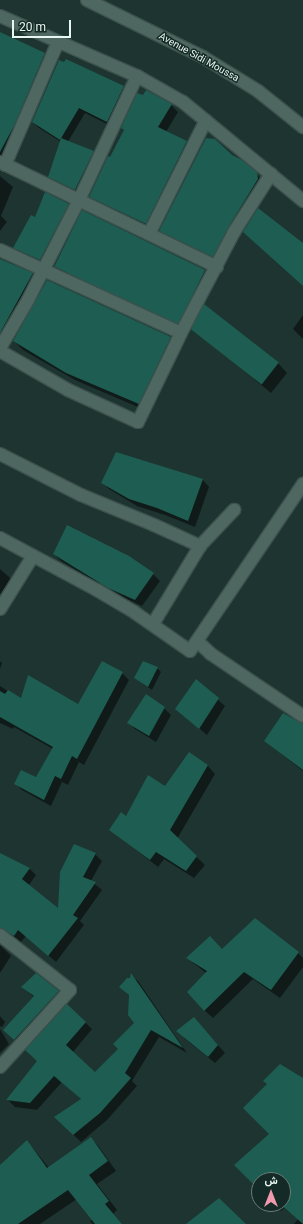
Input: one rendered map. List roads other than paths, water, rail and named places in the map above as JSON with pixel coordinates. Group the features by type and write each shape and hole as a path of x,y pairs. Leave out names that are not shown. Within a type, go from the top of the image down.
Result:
{"street":[{"name":"Avenue Sidi Moussa","path":"87,0 203,57 258,91 303,127"},
{"path":"0,16 137,76 183,102 303,201"},
{"path":"58,42 3,163 217,267"},
{"path":"137,76 79,200 0,350 68,390 138,422 181,333 217,267 234,232 271,174"},
{"path":"149,234 206,120"},
{"path":"0,250 181,333"},
{"path":"0,454 81,495 166,530 200,546"},
{"path":"0,538 97,590 153,624 190,651 303,484"},
{"path":"153,624 200,546 234,510"},
{"path":"0,609 33,556"},
{"path":"196,641 286,706 303,716"},
{"path":"0,935 70,990 0,1067"}]}
